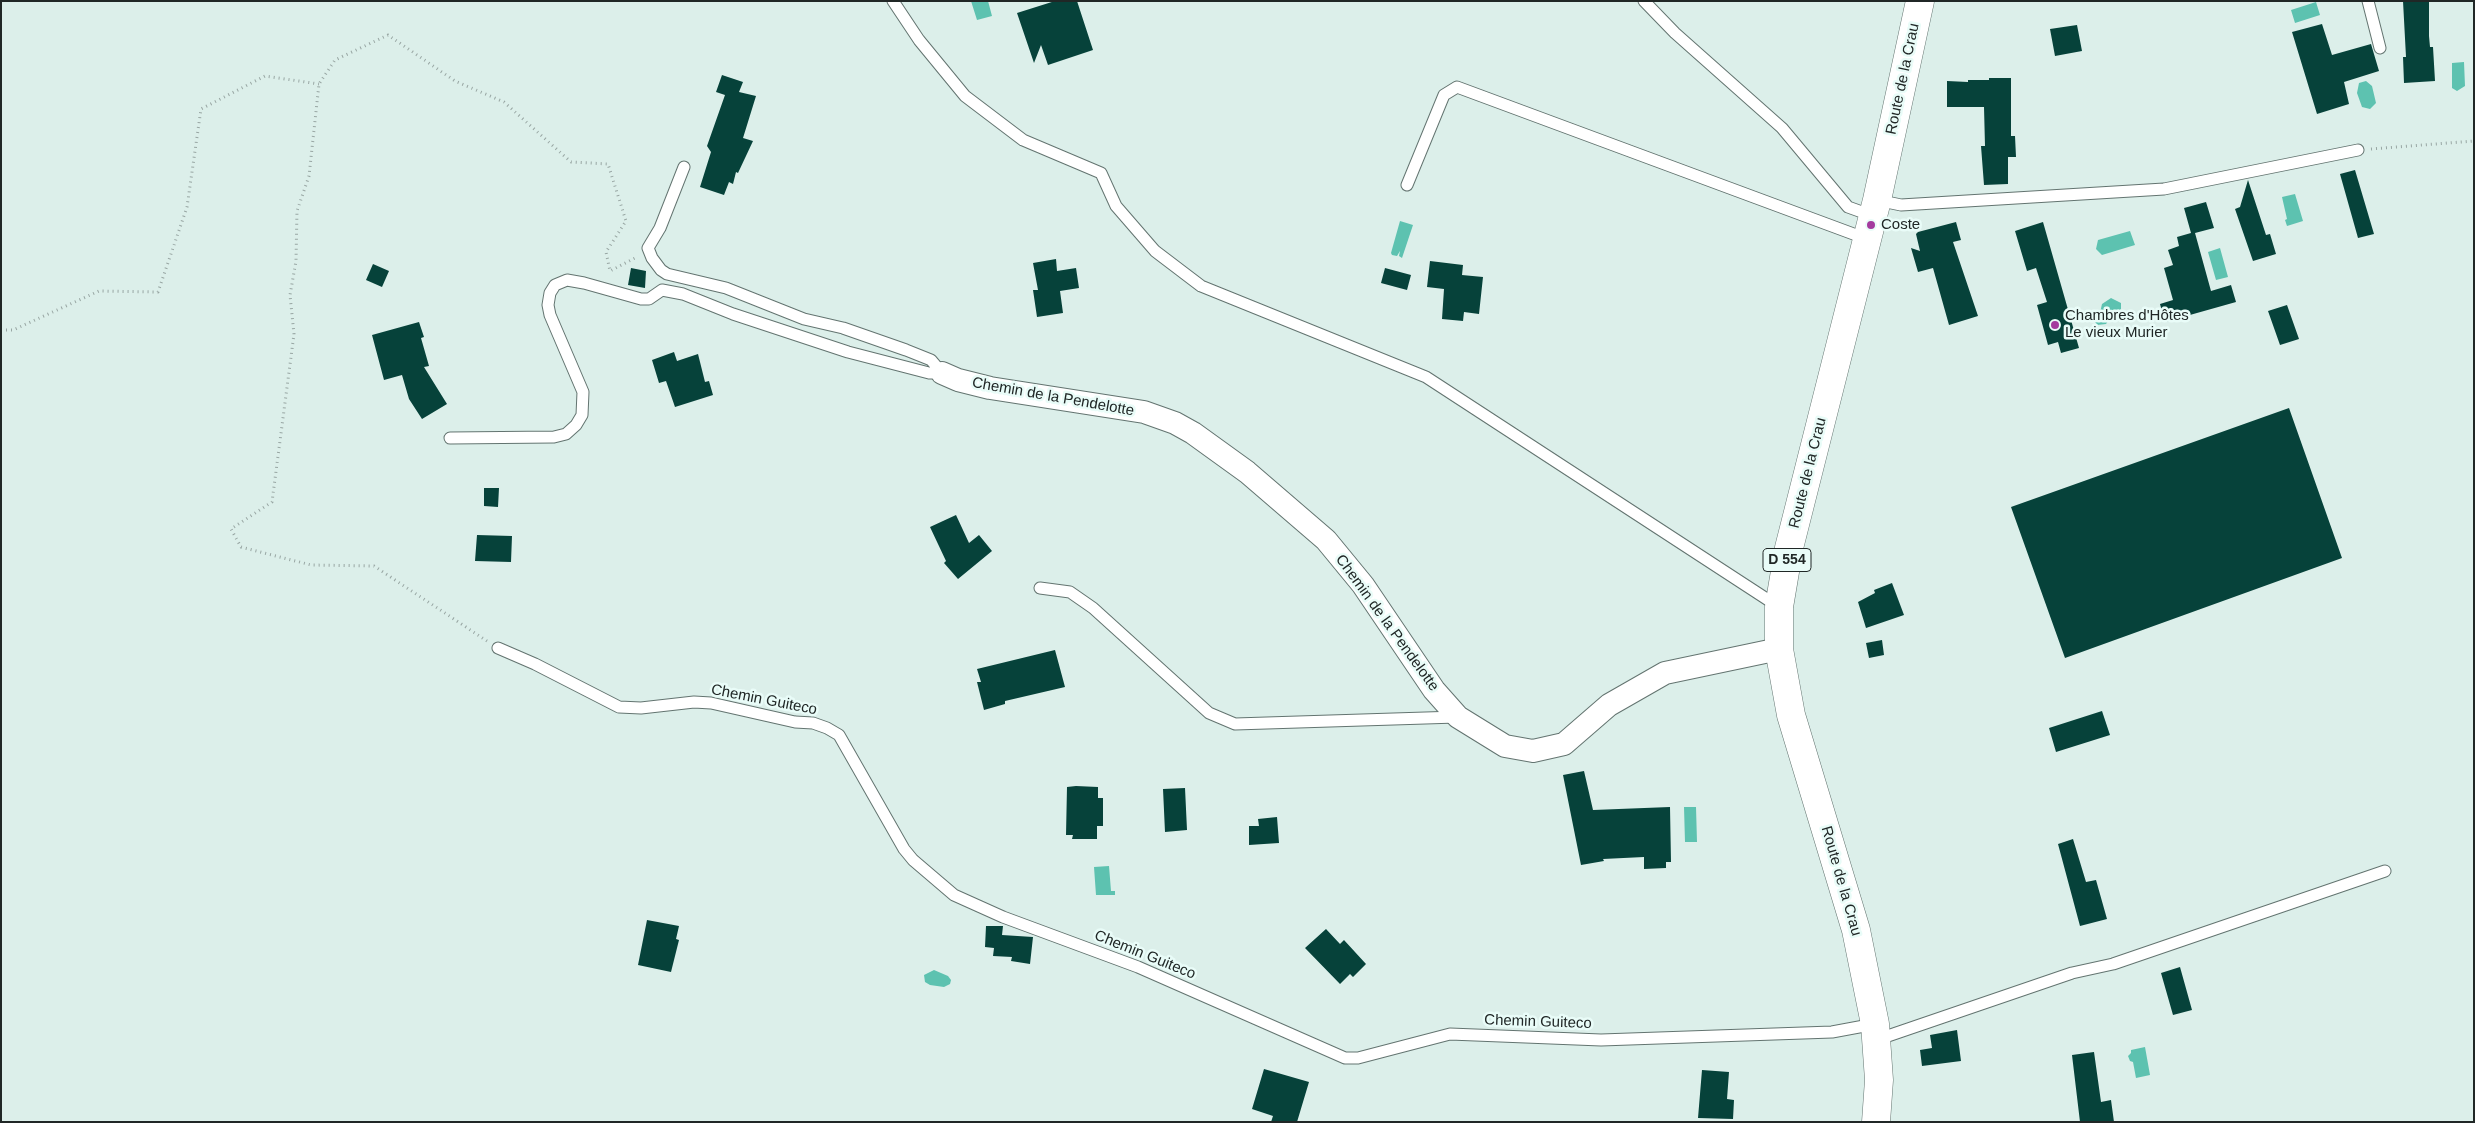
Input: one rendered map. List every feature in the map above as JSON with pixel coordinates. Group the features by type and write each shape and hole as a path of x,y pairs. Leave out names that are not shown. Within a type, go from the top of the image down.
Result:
{"main road":[{"name":"Route de la Crau","path":"1876,1122 1879,1080 1876,1032 1856,930 1791,715 1779,649 1778,607 1789,548 1872,218 1920,1"}],"street":[{"name":"Chemin de la Pendelotte","path":"942,373 958,380 990,388 1144,412 1175,423 1194,434 1267,488 1326,540 1363,585 1434,690 1458,717 1505,746 1533,751 1564,744 1610,705 1665,672 1779,649"}],"lane":[{"path":"893,1 919,40 965,96 1023,140 1101,174 1116,206 1155,251 1201,286 1426,377 1778,607"},
{"path":"1644,1 1675,33 1782,128 1848,207 1872,218"},
{"path":"2368,1 2380,48"},
{"path":"1407,185 1444,95 1457,87 1872,218 1901,205 2164,189 2358,150"},
{"path":"684,167 660,228 648,248 657,266 668,274 716,284 804,319 843,328 906,350 932,360 942,373"},
{"path":"450,438 554,437 566,434 576,425 582,415 583,392 550,315 548,305 550,293 555,285 567,280 641,299 649,299 662,290 683,294 733,314 848,352 929,373 942,373"},
{"path":"1040,588 1070,592 1085,602 1209,713 1235,724 1458,717"},
{"name":"Chemin Guiteco","path":"498,648 535,664 619,707 641,708 694,702 711,703 795,722 813,723 827,728 839,735 904,849 913,860 954,895 1003,917 1138,967 1344,1058 1358,1058 1450,1034 1601,1040 1876,1032 2072,973 2113,964 2385,871"}],"path":[{"path":"498,648 374,566 311,565 241,547 231,529 272,502 294,334 290,295 296,261 297,211 309,176 319,84 335,60 388,35 455,81 504,102 571,162 608,164 626,221 606,252 610,272 649,251"},
{"path":"1,330 13,330 99,291 158,292 187,207 201,109 265,76 319,84"},
{"path":"2358,150 2474,141"}],"shaded area":[{"path":"971,1 988,1 992,16 977,20"},
{"path":"2316,2 2320,15 2295,23 2291,10"},
{"path":"2464,62 2465,86 2457,91 2452,88 2452,63"},
{"path":"2366,81 2372,86 2376,103 2370,109 2362,107 2357,93 2359,83"},
{"path":"2295,194 2303,221 2287,226 2282,197"},
{"path":"1400,221 1413,225 1402,258 1399,256 1400,251 1397,256 1391,253"},
{"path":"2130,231 2135,245 2102,255 2096,249 2098,240"},
{"path":"2220,248 2228,277 2216,280 2208,252"},
{"path":"2111,298 2121,303 2121,309 2114,313 2106,324 2097,325 2092,317 2100,313 2102,304"},
{"path":"1684,807 1696,807 1697,842 1685,842"},
{"path":"1109,866 1111,891 1115,891 1115,895 1096,895 1094,867"},
{"path":"934,970 948,976 951,980 950,984 944,987 930,985 925,982 924,975"},
{"path":"2145,1047 2150,1075 2136,1078 2133,1062 2130,1061 2128,1056 2131,1050"}],"building":[{"path":"1055,1 1077,1 1093,50 1048,65 1041,45 1034,63 1017,13"},
{"path":"2403,1 2429,1 2429,36 2430,47 2433,47 2435,81 2404,83 2403,57 2406,57"},
{"path":"2322,24 2332,55 2371,44 2379,71 2344,82 2349,104 2317,114 2292,32"},
{"path":"2077,25 2082,51 2055,56 2050,29"},
{"path":"722,75 743,82 739,92 756,96 743,138 753,141 738,173 736,172 733,184 729,182 724,195 700,187 711,152 707,146 725,95 716,92"},
{"path":"1989,78 2011,78 2011,136 2015,136 2016,157 2008,157 2008,184 1984,185 1981,146 1985,146 1984,107 1947,107 1947,81 1968,82 1968,80 1989,80"},
{"path":"2355,170 2374,234 2358,238 2340,174"},
{"path":"2248,180 2266,235 2270,234 2276,254 2253,261 2235,209 2240,207"},
{"path":"2206,202 2214,228 2195,233 2211,291 2231,285 2236,302 2165,322 2160,304 2173,300 2164,268 2173,265 2168,250 2179,246 2177,237 2191,233 2184,208"},
{"path":"1956,222 1961,240 1953,242 1978,316 1949,325 1933,268 1918,272 1911,248 1920,251 1916,234 1918,232"},
{"path":"2043,222 2079,348 2061,353 2058,342 2048,345 2037,305 2047,302 2036,268 2027,271 2015,231"},
{"path":"1056,259 1057,271 1076,268 1079,288 1060,291 1063,313 1037,317 1033,290 1038,290 1033,263"},
{"path":"1430,261 1463,265 1462,275 1483,277 1479,314 1464,312 1463,321 1442,319 1444,289 1427,287"},
{"path":"373,264 389,271 382,287 366,280"},
{"path":"631,268 646,271 645,288 628,285"},
{"path":"1385,268 1411,275 1407,290 1381,283"},
{"path":"2287,305 2299,339 2280,345 2268,311"},
{"path":"419,322 424,337 421,338 429,366 424,367 447,404 422,419 409,399 402,375 384,380 372,335"},
{"path":"674,352 677,361 698,354 705,382 709,381 713,395 675,407 666,381 659,383 652,360"},
{"path":"2289,408 2342,558 2065,658 2011,507"},
{"path":"484,488 499,488 498,507 484,506"},
{"path":"956,515 969,543 979,535 992,551 958,579 944,563 946,561 930,527"},
{"path":"477,535 512,536 511,562 475,561"},
{"path":"1892,583 1904,615 1866,628 1858,602 1875,593 1874,590"},
{"path":"1882,640 1884,655 1869,658 1866,643"},
{"path":"1055,650 1065,687 1005,701 1005,704 984,710 977,682 981,682 977,669"},
{"path":"2102,711 2110,735 2056,752 2049,728"},
{"path":"1584,771 1593,810 1670,807 1671,862 1666,862 1666,868 1644,869 1644,857 1603,859 1604,861 1581,865 1563,775"},
{"path":"1067,787 1098,787 1098,798 1103,798 1103,826 1097,826 1097,839 1072,839 1073,835 1066,835"},
{"path":"1185,788 1187,830 1165,832 1163,789"},
{"path":"1277,817 1279,843 1249,845 1249,826 1259,826 1258,819"},
{"path":"2073,839 2086,882 2096,880 2107,919 2080,926 2058,844"},
{"path":"647,920 679,926 676,939 679,940 671,972 638,965"},
{"path":"986,926 1003,926 1002,935 1033,937 1030,964 1011,961 1012,957 993,956 994,948 985,947"},
{"path":"1326,929 1340,944 1344,940 1366,964 1353,977 1350,974 1340,984 1305,948"},
{"path":"2180,967 2192,1010 2173,1015 2161,973"},
{"path":"1957,1030 1961,1061 1922,1066 1920,1050 1932,1048 1930,1035"},
{"path":"2094,1052 2101,1102 2111,1100 2114,1122 2080,1122 2072,1055"},
{"path":"1264,1069 1309,1082 1297,1122 1271,1122 1273,1116 1252,1109"},
{"path":"1702,1070 1729,1072 1727,1099 1734,1100 1733,1119 1698,1118"}],"place":[{"name":"Coste","path":"1871,225"},
{"name":"Chambres d'Hôtes Le vieux Murier","path":"2055,325"}]}
